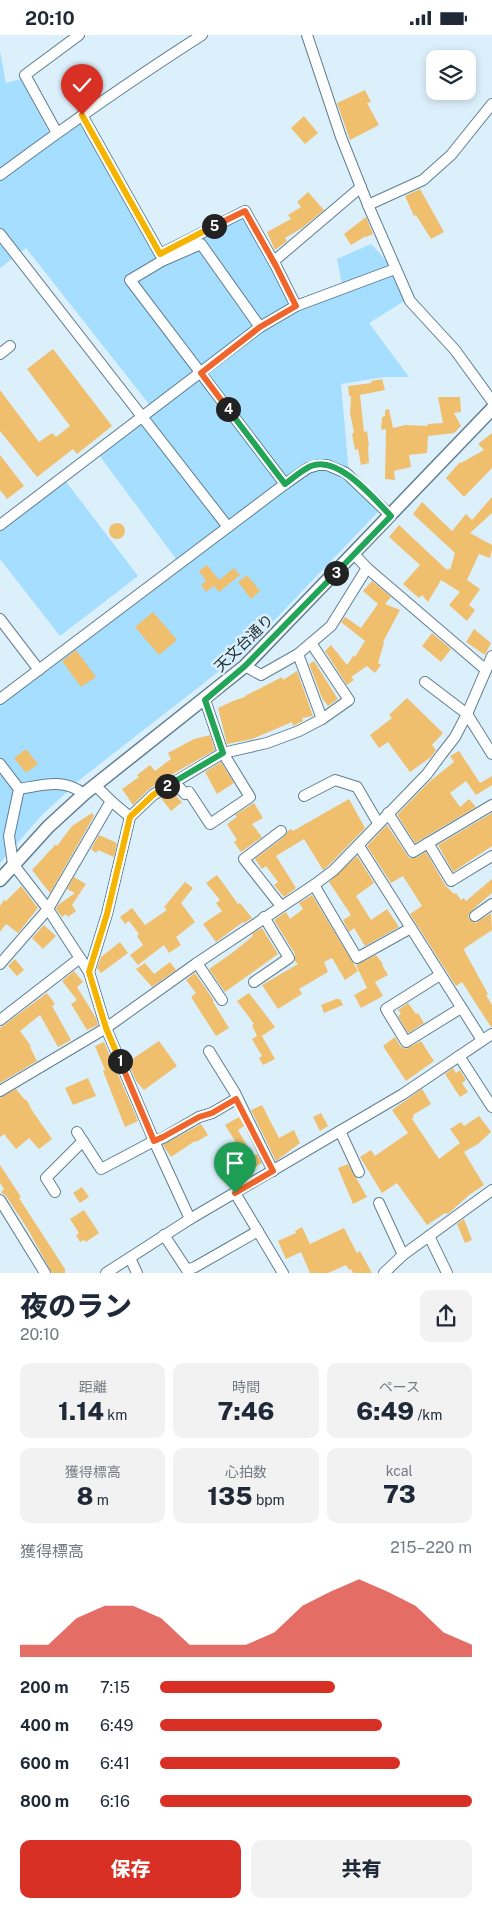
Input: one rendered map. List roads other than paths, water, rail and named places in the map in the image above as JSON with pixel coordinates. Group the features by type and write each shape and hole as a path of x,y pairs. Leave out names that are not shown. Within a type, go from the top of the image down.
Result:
{"main road":[{"name":"天文台通り","path":"0,880 48,827 84,794 205,700 245,666 492,409"}],"street":[{"path":"57,133 25,75 79,35"},
{"path":"0,175 82,115 202,35"},
{"path":"307,35 341,137 410,301 455,351 492,401"},
{"path":"368,205 423,180 451,155 492,104"},
{"path":"82,115 160,254 245,211 274,261 296,306"},
{"path":"274,261 361,187"},
{"path":"0,234 228,527"},
{"path":"260,327 201,244 162,261 130,280 285,484"},
{"path":"0,525 260,327 296,306 395,269"},
{"path":"0,354 10,346"},
{"path":"0,699 285,484 312,466 327,465 346,473 391,516"},
{"path":"354,554 367,568 486,670"},
{"path":"245,666 261,675 298,654 331,626 367,568"},
{"path":"0,619 39,670"},
{"path":"89,972 109,905 130,817 153,795 223,753 267,743 299,731 322,719 349,700 311,643"},
{"path":"298,654 322,719"},
{"path":"0,1091 106,1028 197,963 334,870 427,774 455,737 492,656"},
{"path":"425,682 467,714 492,754"},
{"path":"173,782 185,794 189,792 210,824 250,797 223,753 205,700"},
{"path":"0,764 19,789 9,836 13,864 48,909 89,972 106,1028 154,1141 190,1219"},
{"path":"304,796 335,781 356,787 378,823"},
{"path":"19,789 57,783 75,787 84,794"},
{"path":"95,785 130,817"},
{"path":"0,964 48,909 111,801"},
{"path":"388,813 413,852 492,805"},
{"path":"281,831 244,859 281,906"},
{"path":"428,843 451,881 492,856"},
{"path":"359,846 482,1040"},
{"path":"314,885 357,958 411,928"},
{"path":"475,916 492,904"},
{"path":"254,982 289,958 264,917"},
{"path":"0,1020 80,958"},
{"path":"197,963 222,1000"},
{"path":"440,975 386,1009 406,1042 461,1008"},
{"path":"106,1273 190,1219 403,1094 492,1034"},
{"path":"209,1051 235,1093 236,1099 273,1171"},
{"path":"459,1056 492,1107"},
{"path":"77,1132 101,1169 236,1099"},
{"path":"340,1131 359,1172"},
{"path":"55,1192 46,1178 83,1141"},
{"path":"384,1273 403,1255 492,1190"},
{"path":"235,1193 258,1231 278,1271"},
{"path":"0,1200 3,1211 45,1273"},
{"path":"379,1203 403,1255"},
{"path":"164,1235 186,1270 195,1267 258,1231"},
{"path":"429,1236 447,1273"},
{"path":"130,1258 137,1273"}]}
